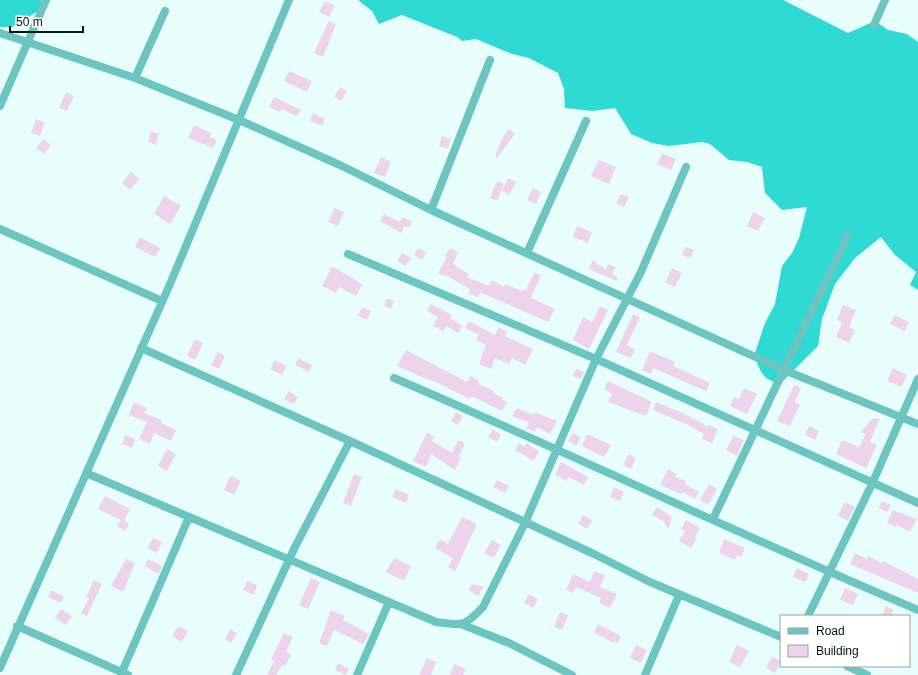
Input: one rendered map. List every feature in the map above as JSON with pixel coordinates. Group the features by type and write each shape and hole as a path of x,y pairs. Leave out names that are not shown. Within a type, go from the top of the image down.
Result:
{"street":[{"path":"0,106 46,0"},
{"path":"0,668 17,626 162,301 289,0"},
{"path":"874,25 885,0"},
{"path":"135,78 164,11"},
{"path":"0,33 135,78 239,120 342,166 431,210 784,370 918,424"},
{"path":"431,210 490,60"},
{"path":"527,253 586,121"},
{"path":"463,625 483,608 525,523 596,359 641,272 686,167"},
{"path":"0,229 162,301"},
{"path":"713,519 848,236"},
{"path":"348,254 596,359 756,430 872,484 918,503"},
{"path":"141,348 350,441 679,595 780,637"},
{"path":"394,378 557,448 830,573 918,610"},
{"path":"809,615 872,484 900,417 918,379"},
{"path":"236,675 289,560 350,441"},
{"path":"86,474 436,622 463,625 509,643 572,675"},
{"path":"17,626 125,674 189,517"},
{"path":"645,675 679,595"},
{"path":"357,675 389,602"},
{"path":"848,667 867,675"}],"shaded area":[{"path":"0,0 41,0 43,8 12,27 0,27"},
{"path":"358,0 783,0 848,33 875,21 888,30 907,34 918,42 918,290 910,285 916,272 895,255 881,237 855,258 835,284 822,319 818,346 779,385 766,378 761,372 754,356 765,323 775,304 782,266 792,253 799,238 807,207 782,210 765,193 762,167 747,162 729,160 710,144 702,142 669,146 652,143 631,134 615,108 593,111 565,108 564,89 558,73 529,58 512,54 476,39 462,41 457,37 402,15 379,24 372,11"}],"building":[{"path":"325,1 335,5 329,17 319,12"},
{"path":"329,21 336,24 323,57 314,53"},
{"path":"289,71 312,81 307,92 284,81"},
{"path":"340,87 347,91 341,101 334,97"},
{"path":"66,92 74,96 67,111 59,108"},
{"path":"274,97 301,110 297,116 281,109 280,112 269,107"},
{"path":"313,113 325,119 322,126 310,121"},
{"path":"36,119 45,123 40,136 31,133"},
{"path":"194,125 211,133 210,137 217,140 213,148 188,138"},
{"path":"509,129 515,134 497,158 495,157 502,139"},
{"path":"151,131 159,134 156,145 148,142"},
{"path":"442,136 451,139 448,149 439,146"},
{"path":"43,139 51,145 44,154 36,148"},
{"path":"662,153 676,159 671,170 657,164"},
{"path":"381,157 391,162 385,177 374,173"},
{"path":"599,160 616,167 609,184 591,176"},
{"path":"131,172 139,179 130,190 122,183"},
{"path":"508,178 516,182 509,195 502,191"},
{"path":"497,181 504,184 497,201 490,198"},
{"path":"533,188 541,192 536,204 527,200"},
{"path":"621,194 629,197 624,207 616,203"},
{"path":"164,196 181,206 170,224 154,214"},
{"path":"334,208 344,212 338,226 328,222"},
{"path":"753,212 765,218 758,231 747,226"},
{"path":"384,214 400,222 402,217 412,221 409,228 404,226 402,233 380,221"},
{"path":"577,226 592,232 588,243 573,237"},
{"path":"140,237 160,248 155,257 135,247"},
{"path":"685,247 694,250 691,258 682,255"},
{"path":"418,248 426,252 422,260 414,255"},
{"path":"450,248 458,252 453,264 469,274 467,277 489,286 492,280 504,287 505,284 522,291 524,289 526,290 534,273 541,275 531,298 555,309 548,322 480,292 478,297 469,294 470,289 447,276 446,277 438,273"},
{"path":"402,253 411,258 406,266 397,261"},
{"path":"593,260 606,270 608,264 616,267 612,274 618,278 617,281 589,268"},
{"path":"332,266 362,284 356,296 339,287 336,293 322,286"},
{"path":"672,268 682,273 675,287 665,283"},
{"path":"387,298 394,301 391,309 384,306"},
{"path":"431,304 452,315 450,318 463,326 458,333 446,326 443,331 433,326 438,317 427,311"},
{"path":"843,305 856,310 849,327 855,330 849,343 836,337 842,323 837,320"},
{"path":"600,306 608,310 589,349 573,340 583,317 592,322"},
{"path":"362,307 371,311 367,320 358,316"},
{"path":"633,314 640,317 627,345 635,349 631,358 616,352"},
{"path":"895,315 909,322 905,331 890,324"},
{"path":"469,321 495,335 499,327 507,332 505,336 533,349 525,365 512,358 509,364 495,358 491,369 479,364 486,345 476,340 479,335 465,328"},
{"path":"195,339 203,343 195,360 187,356"},
{"path":"406,350 467,382 471,376 479,381 478,384 494,391 493,393 503,398 502,400 507,402 502,411 472,396 470,399 432,380 431,381 397,366"},
{"path":"650,351 675,362 673,366 710,383 706,391 653,368 651,374 642,370"},
{"path":"218,352 225,356 219,369 211,365"},
{"path":"298,358 312,365 309,372 295,365"},
{"path":"275,360 287,366 282,375 270,369"},
{"path":"893,368 907,375 901,387 887,381"},
{"path":"576,369 584,372 581,379 573,376"},
{"path":"608,381 652,402 646,416 608,402 612,394 604,389"},
{"path":"794,385 801,388 795,402 800,405 790,426 777,421"},
{"path":"744,388 757,394 747,414 730,406 734,397 739,399"},
{"path":"289,391 298,397 294,404 284,399"},
{"path":"134,402 147,408 144,413 162,420 161,423 176,430 171,441 154,433 150,444 139,439 147,422 129,415"},
{"path":"656,402 683,413 707,426 708,425 718,429 712,443 702,439 704,434 688,425 653,410"},
{"path":"517,408 533,415 534,412 557,421 550,434 537,427 535,432 526,428 529,423 512,416"},
{"path":"456,412 463,416 458,425 451,421"},
{"path":"880,418 870,442 877,445 866,468 836,454 842,440 859,447 866,434 861,432 872,419"},
{"path":"809,426 819,431 815,440 805,435"},
{"path":"493,429 501,435 497,442 488,437"},
{"path":"427,433 434,436 432,441 452,453 458,440 465,443 459,456 461,458 455,470 431,454 426,467 413,461"},
{"path":"573,433 581,438 576,446 568,441"},
{"path":"587,434 611,445 604,457 582,446"},
{"path":"125,435 135,439 132,448 122,444"},
{"path":"733,436 744,440 737,456 726,450"},
{"path":"519,443 524,446 526,443 539,451 534,461 515,450"},
{"path":"167,449 176,454 167,471 158,466"},
{"path":"629,454 636,458 631,469 623,465"},
{"path":"561,462 588,477 584,485 568,477 567,481 555,475"},
{"path":"668,469 677,474 675,477 686,481 685,484 699,492 695,499 682,492 681,494 660,485"},
{"path":"354,474 362,477 351,506 343,503"},
{"path":"230,476 241,481 234,495 224,490"},
{"path":"497,480 509,486 505,493 493,487"},
{"path":"709,484 717,489 708,505 700,500"},
{"path":"614,487 624,492 620,501 610,497"},
{"path":"396,489 409,495 406,503 392,497"},
{"path":"105,496 130,509 124,521 129,524 125,531 117,526 121,520 98,509"},
{"path":"882,501 891,505 887,512 878,508"},
{"path":"845,502 855,507 848,521 838,516"},
{"path":"657,507 672,517 668,529 663,521 652,515"},
{"path":"893,510 917,519 910,532 897,525 896,527 887,523"},
{"path":"583,515 592,520 587,529 578,524"},
{"path":"462,517 477,524 455,571 448,567 453,558 435,548 440,539 448,544"},
{"path":"686,520 700,528 695,537 697,538 691,548 679,541 685,531 681,529"},
{"path":"153,538 162,542 157,553 147,548"},
{"path":"724,539 745,548 741,557 737,555 735,560 719,553"},
{"path":"492,540 501,545 494,558 484,553"},
{"path":"855,553 867,559 868,556 882,563 883,561 918,579 918,593 850,564"},
{"path":"394,558 411,566 404,581 386,572"},
{"path":"126,559 135,563 123,592 111,586"},
{"path":"148,559 162,566 159,574 144,566"},
{"path":"797,568 809,574 805,582 793,577"},
{"path":"594,571 605,575 600,587 617,594 610,608 599,603 601,598 576,587 573,593 566,590 573,574 590,582"},
{"path":"311,578 320,582 308,609 299,605"},
{"path":"94,580 102,584 87,616 81,613 89,598 86,597"},
{"path":"247,581 257,585 254,595 243,590"},
{"path":"472,584 484,587 478,596 469,590"},
{"path":"845,588 858,594 853,605 840,600"},
{"path":"51,590 64,597 60,603 48,597"},
{"path":"529,594 538,599 533,608 524,603"},
{"path":"886,606 894,610 892,615 882,615"},
{"path":"61,609 72,616 66,625 55,618"},
{"path":"331,610 345,616 343,620 369,634 363,644 334,630 327,646 319,643"},
{"path":"560,612 568,615 562,630 554,627"},
{"path":"598,624 621,636 618,643 615,641 614,643 594,632"},
{"path":"178,626 188,631 182,642 172,636"},
{"path":"230,629 237,633 231,643 225,639"},
{"path":"284,633 293,637 286,652 291,655 285,666 282,665 276,675 267,675 274,661 271,659"},
{"path":"636,645 647,650 641,663 630,658"},
{"path":"737,645 749,651 740,667 729,662"},
{"path":"772,657 780,661 775,673 766,668"},
{"path":"427,658 436,662 431,675 419,675"},
{"path":"338,663 349,669 346,675 335,670"},
{"path":"454,664 466,669 463,675 450,675"}]}
